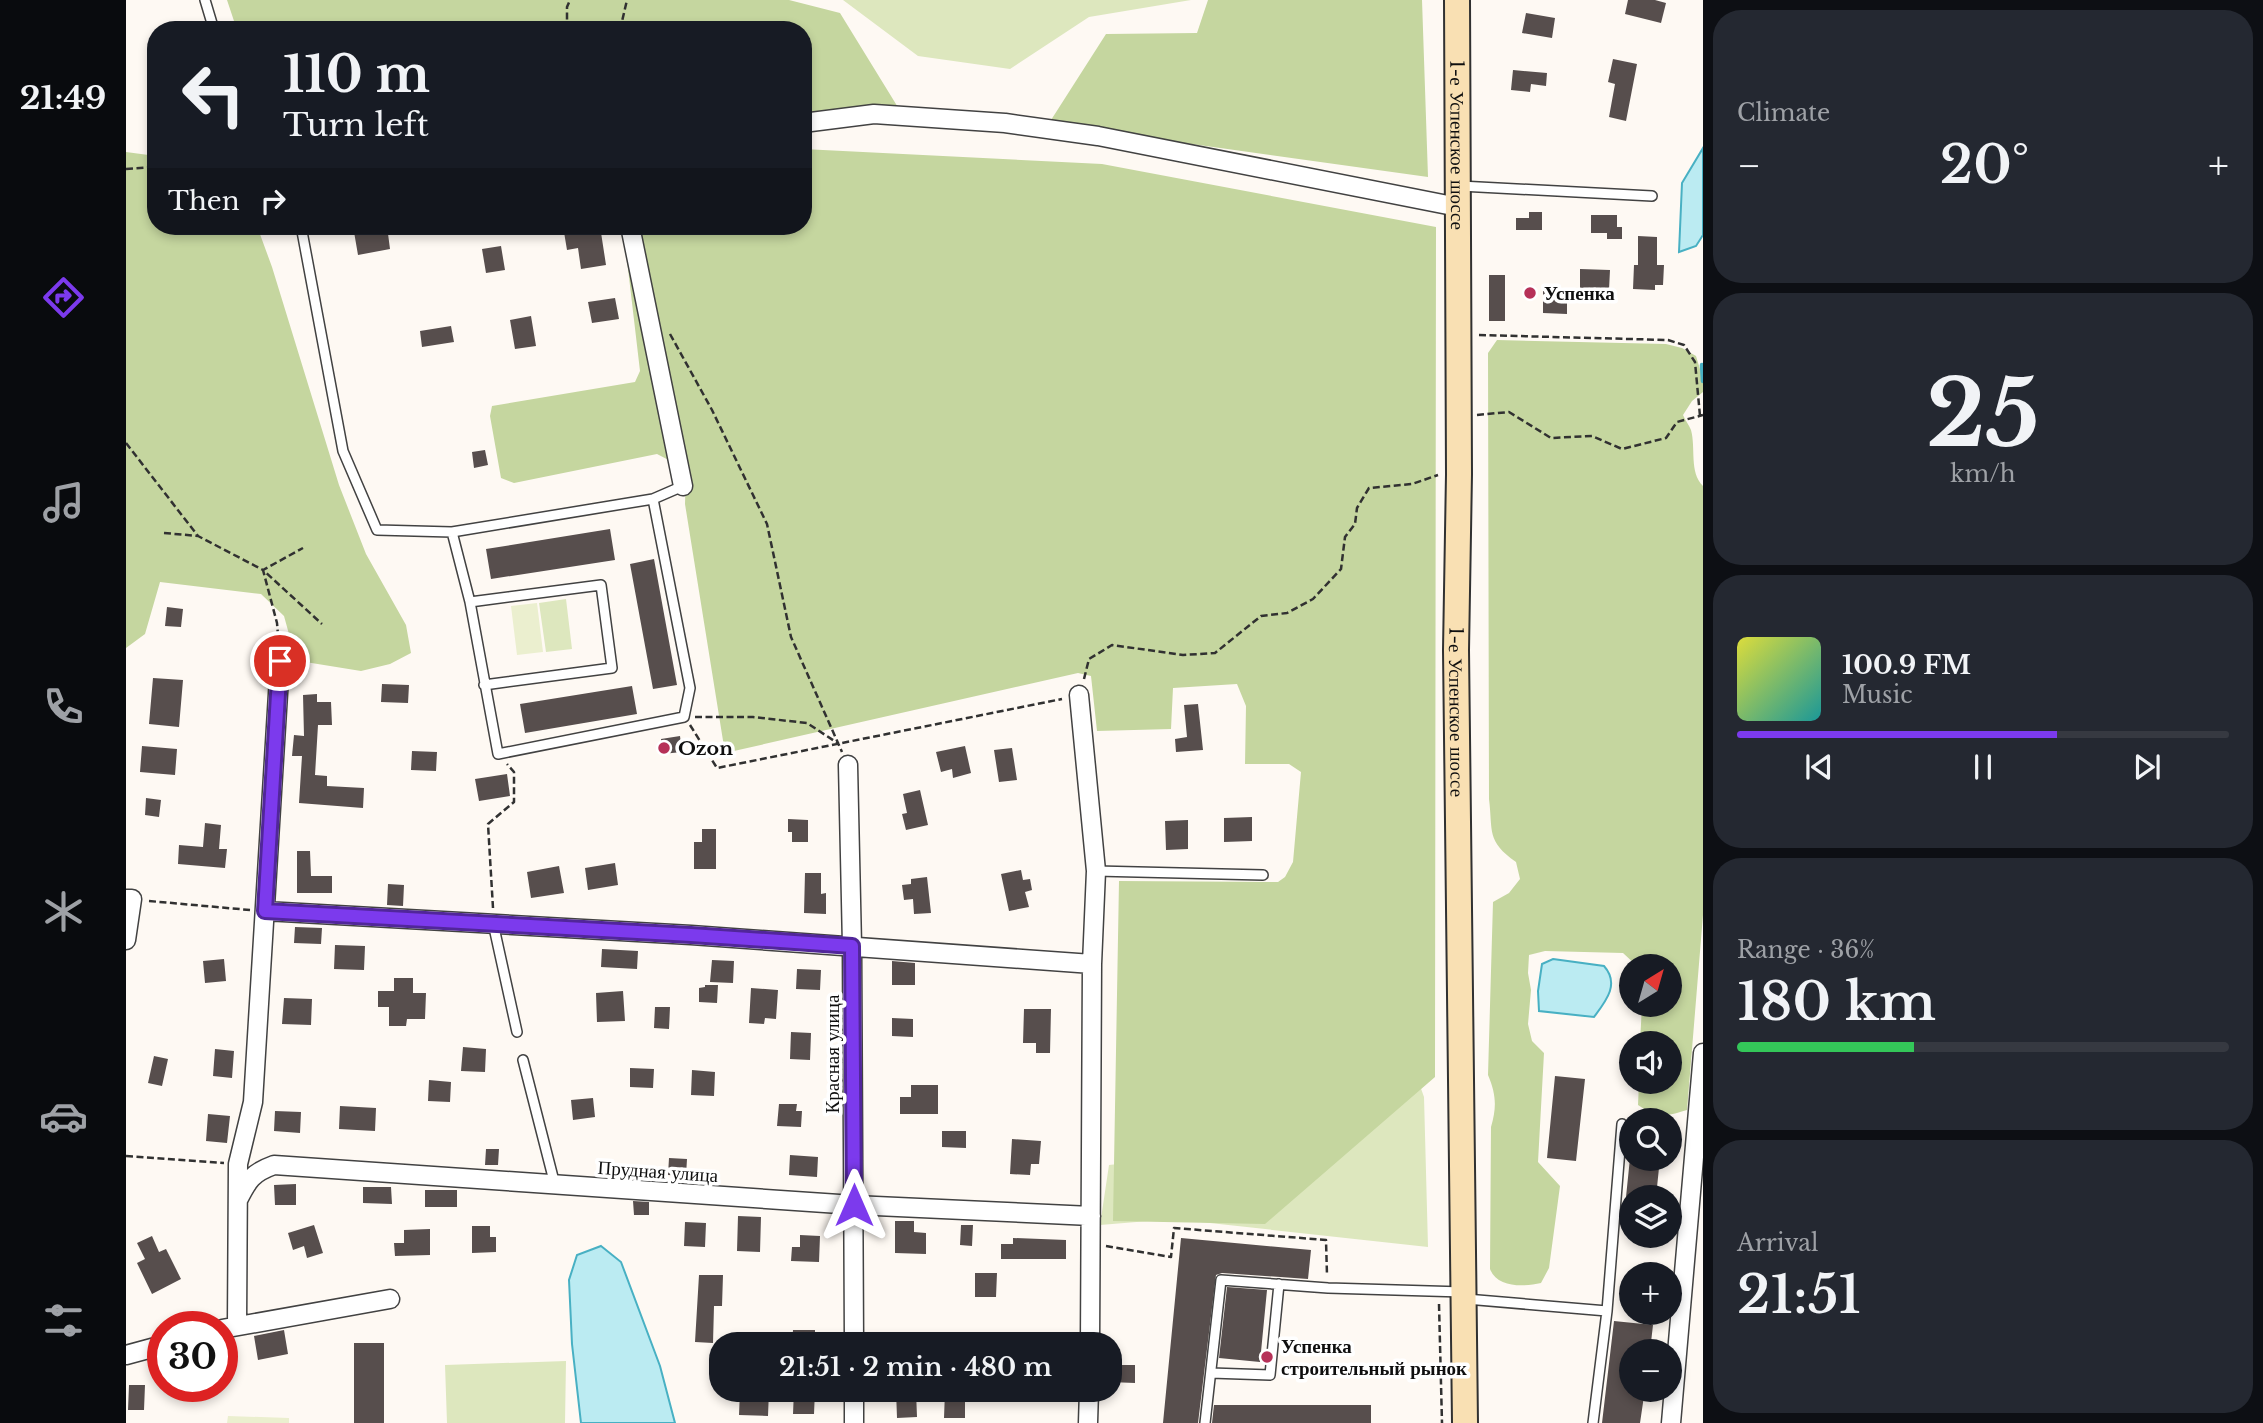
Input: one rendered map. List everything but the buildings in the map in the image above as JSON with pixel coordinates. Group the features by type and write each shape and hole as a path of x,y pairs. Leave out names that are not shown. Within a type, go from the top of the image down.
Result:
{"main road":[{"name":"1-е Успенское шоссе","path":"1457,0 1459,474 1456,664 1465,1423"}],"street":[{"path":"812,122 874,114 1005,123 1458,196"},
{"path":"632,235 683,486"},
{"path":"231,1311 238,1164 253,1102 280,661"},
{"path":"1079,695 1096,871 1092,964 1090,1332"},
{"name":"Красная улица","path":"848,765 854,1332"},
{"path":"126,940 129,899"},
{"path":"265,911 852,946 1092,964"},
{"path":"1671,1423 1703,1053"},
{"name":"Прудная улица","path":"238,1200 247,1182 258,1171 274,1165 854,1205 1091,1216"},
{"path":"238,1326 390,1299"},
{"path":"126,1355 147,1349"},
{"path":"854,1402 854,1423"},
{"path":"1088,1423 1089,1402"}],"lane":[{"path":"205,0 211,21"},
{"path":"1458,196 1652,196"},
{"path":"302,235 343,452 377,530 452,532 653,499 683,486"},
{"path":"452,532 470,602 498,754 684,717 690,688 653,499"},
{"path":"470,602 601,584 612,668 484,685"},
{"path":"1096,871 1263,875"},
{"path":"493,923 517,1032"},
{"path":"523,1060 555,1185"},
{"path":"1593,1423 1619,1159"},
{"path":"1205,1423 1221,1280 1328,1288 1439,1292 1606,1311"},
{"path":"1210,1373 1270,1374 1279,1283"}],"path":[{"path":"567,21 570,0"},
{"path":"622,21 627,0"},
{"path":"126,169 147,168"},
{"path":"665,325 712,410 767,524 790,637 848,765"},
{"path":"1458,332 1503,337 1668,340 1684,345 1695,362 1702,415 1677,422 1666,439 1622,449 1592,436 1550,438 1509,412 1470,416"},
{"path":"126,443 198,536"},
{"path":"684,717 717,768 1079,695 1089,659 1112,645 1183,655 1215,653 1261,616 1287,613 1313,599 1341,569 1345,537 1355,524 1356,508 1369,488 1412,484 1438,475 1459,474"},
{"path":"164,533 198,536 263,569 322,625"},
{"path":"263,569 303,548"},
{"path":"263,569 277,623 280,661"},
{"path":"684,717 753,717 807,723 839,744"},
{"path":"493,923 488,824 514,802 514,772 498,754"},
{"path":"129,899 265,911"},
{"path":"126,1156 238,1164"},
{"path":"1092,1244 1171,1257 1174,1228 1326,1240 1328,1288"},
{"path":"1439,1292 1442,1423"}],"green space":[{"path":"227,0 789,0 840,13 899,109 812,113 812,21 234,21"},
{"path":"843,0 1191,0 1089,17 1010,69 918,56"},
{"path":"1208,0 1422,0 1428,177 1099,131 1044,131 1106,34 1197,33"},
{"path":"812,149 1102,164 1436,227 1435,1077 1265,1224 1113,1221 1119,881 1278,882 1285,877 1293,862 1301,772 1289,764 1245,764 1246,706 1237,684 1173,688 1171,729 1097,731 1091,676 1078,673 725,753 685,504 686,469 657,454 514,483 501,478 490,416 492,406 635,382 640,371 624,235 812,235"},
{"path":"126,152 147,155 147,235 260,235 339,485 366,554 406,625 411,653 390,664 361,671 293,660 284,616 261,594 160,582 145,634 126,648"},
{"path":"1497,340 1666,344 1682,348 1696,356 1703,379 1703,392 1692,401 1683,415 1691,430 1694,467 1703,486 1703,915 1687,1110 1644,1108 1638,1105 1638,1094 1682,1094 1682,1031 1641,1031 1641,1017 1682,1017 1682,954 1545,951 1529,955 1531,990 1528,1024 1532,1041 1544,1053 1538,1162 1560,1186 1549,1268 1541,1283 1527,1285 1505,1283 1490,1269 1491,1127 1495,1101 1488,1075 1493,902 1509,893 1520,879 1516,862 1506,855 1495,841 1489,799 1488,353"},
{"path":"566,599 572,649 546,652 539,603"},
{"path":"537,603 543,652 517,655 511,606"},
{"path":"1408,1052 1424,1097 1428,1247 1173,1219 1100,1225 1109,1165 1288,1145"},
{"path":"566,1361 565,1423 447,1423 445,1365"},
{"path":"228,1416 289,1418 289,1423 227,1423"}],"water":[{"path":"1703,148 1703,235 1696,246 1679,252 1682,183"},
{"path":"1553,959 1604,966 1609,973 1610,992 1594,1017 1539,1011 1538,991 1542,964"},
{"path":"601,1246 621,1262 660,1366 675,1423 581,1423 572,1344 569,1280 577,1255"}],"waterway":[{"path":"1702,365 1703,381"}],"place":[{"name":"Успенка","path":"1530,293"},
{"name":"Ozon","path":"664,748"},
{"name":"Успенка строительный рынок","path":"1267,1357"}],"route":[{"path":"280,661 265,911 852,946 854,1205"}]}
